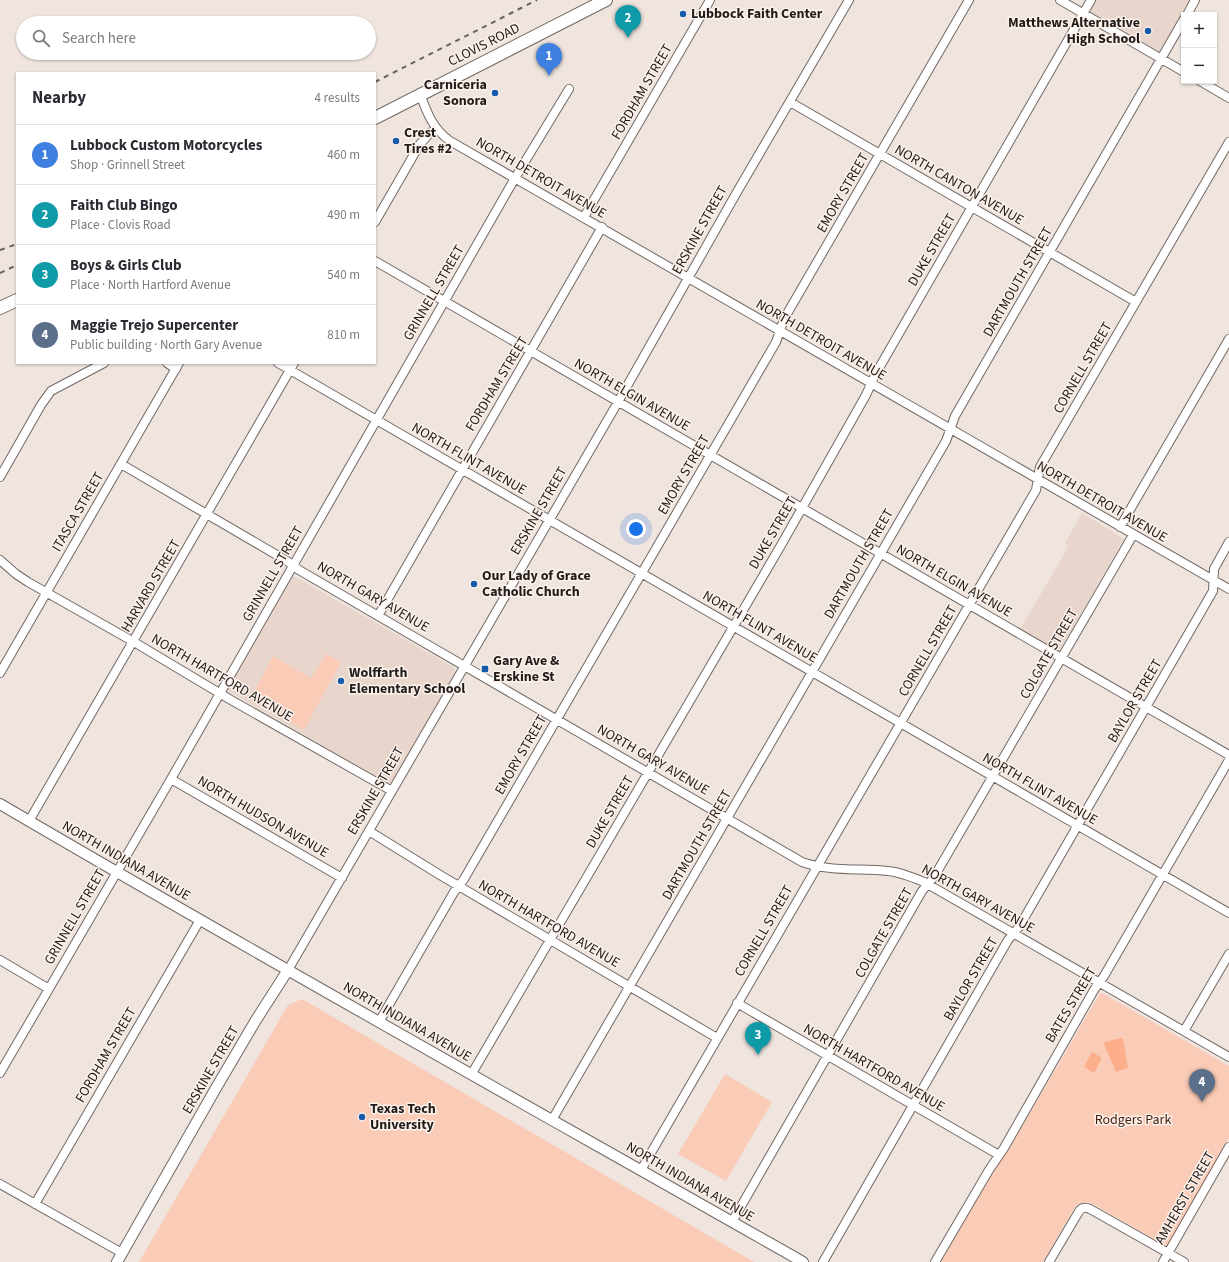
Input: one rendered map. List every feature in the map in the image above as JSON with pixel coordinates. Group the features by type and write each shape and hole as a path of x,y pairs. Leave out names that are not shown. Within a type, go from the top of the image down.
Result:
{"highway":[{"name":"CLOVIS ROAD","path":"376,117 606,0"},
{"path":"0,308 16,300"}],"main road":[{"name":"NORTH INDIANA AVENUE","path":"0,804 471,1075 803,1262"},
{"name":"ERSKINE STREET","path":"120,1258 252,1027 288,970"}],"street":[{"name":"FORDHAM STREET","path":"584,217 710,0"},
{"name":"ERSKINE STREET","path":"288,970 550,520 848,0"},
{"name":"EMORY STREET","path":"379,1022 454,892 464,879 557,720 776,342 784,319 969,0"},
{"path":"1060,0 1181,70"},
{"name":"DUKE STREET","path":"471,1075 734,626 866,395 875,375 1091,0"},
{"path":"1188,12 1195,0"},
{"name":"DARTMOUTH STREET","path":"552,1120 880,553 946,442 955,416 1181,24"},
{"path":"1205,84 1229,98"},
{"name":"GRINNELL STREET","path":"0,1073 171,779 515,178 569,89"},
{"name":"NORTH DETROIT AVENUE","path":"420,94 430,121 436,129 450,141 1229,589"},
{"name":"NORTH CANTON AVENUE","path":"790,102 1136,302"},
{"path":"376,220 420,144 436,129"},
{"name":"CORNELL STREET","path":"641,1170 1036,490 1040,467 1229,142"},
{"name":"FORDHAM STREET","path":"378,616 461,469 531,352 602,228"},
{"name":"NORTH ELGIN AVENUE","path":"376,261 444,302 1229,756"},
{"path":"1120,527 1229,339"},
{"path":"0,477 41,405 51,391 102,364"},
{"name":"NORTH FLINT AVENUE","path":"282,364 292,367 377,420 461,469 1229,913"},
{"name":"ITASCA STREET","path":"0,673 178,366"},
{"name":"HARVARD STREET","path":"29,821 292,367"},
{"name":"NORTH GARY AVENUE","path":"121,464 293,565 299,570 802,862 834,869 889,871 909,876 928,884 1229,1058"},
{"name":"COLGATE STREET","path":"732,1222 922,891 934,877 1134,535"},
{"name":"BAYLOR STREET","path":"823,1262 1008,940 1019,927 1213,591 1214,569 1229,542"},
{"name":"NORTH HARTFORD AVENUE","path":"0,560 16,574 46,593 392,791"},
{"name":"BATES STREET","path":"935,1262 1229,760"},
{"name":"NORTH HUDSON AVENUE","path":"171,779 342,878"},
{"name":"NORTH HARTFORD AVENUE","path":"368,831 717,1038"},
{"name":"FORDHAM STREET","path":"35,1204 200,920"},
{"path":"1184,1031 1229,954"},
{"path":"0,960 49,989"},
{"name":"NORTH HARTFORD AVENUE","path":"737,1003 999,1155"},
{"name":"AMHERST STREET","path":"1163,1262 1229,1147"},
{"path":"0,1184 35,1204 120,1258"},
{"path":"1049,1262 1078,1212 1084,1208 1090,1209 1184,1262"}],"shaded area":[{"name":"Matthews Alternative High School","path":"1096,0 1190,0 1183,12 1181,12 1181,16 1160,52 1090,11"},
{"path":"1082,513 1124,539 1058,653 1019,631 1069,546 1065,543"},
{"name":"Wolffarth Elementary School","path":"294,576 455,669 455,673 391,783 387,783 228,691 228,688 290,580"},
{"path":"1121,1038 1123,1039 1128,1068 1116,1072 1104,1044 1105,1042"},
{"path":"1092,1052 1102,1058 1094,1073 1084,1067"}],"green space":[{"path":"326,654 341,662 304,730 250,700 273,656 311,678"},
{"name":"Rodgers Park","path":"1100,993 1229,1066 1229,1138 1168,1244 1164,1245 1093,1204 1086,1202 1075,1207 1043,1262 941,1262 997,1165 1009,1149"},
{"name":"Texas Tech University","path":"302,999 754,1262 139,1262 288,1005"},
{"path":"725,1074 772,1102 726,1181 678,1154"}],"railway":[{"path":"376,81 537,0"},
{"path":"0,250 16,244"},
{"path":"0,273 16,265"}],"place":[{"name":"Lubbock Faith Center","path":"683,14"},
{"name":"Matthews Alternative High School","path":"1148,31"},
{"name":"Faith Club Bingo","path":"628,38"},
{"name":"Lubbock Custom Motorcycles","path":"549,76"},
{"name":"Carniceria Sonora","path":"495,93"},
{"name":"Crest Tires #2","path":"396,141"},
{"name":"Our Lady of Grace Catholic Church","path":"474,584"},
{"name":"Gary Ave & Erskine St","path":"485,669"},
{"name":"Wolffarth Elementary School","path":"341,681"},
{"name":"Boys & Girls Club","path":"758,1055"},
{"name":"Maggie Trejo Supercenter","path":"1202,1102"},
{"name":"Texas Tech University","path":"362,1117"}]}
